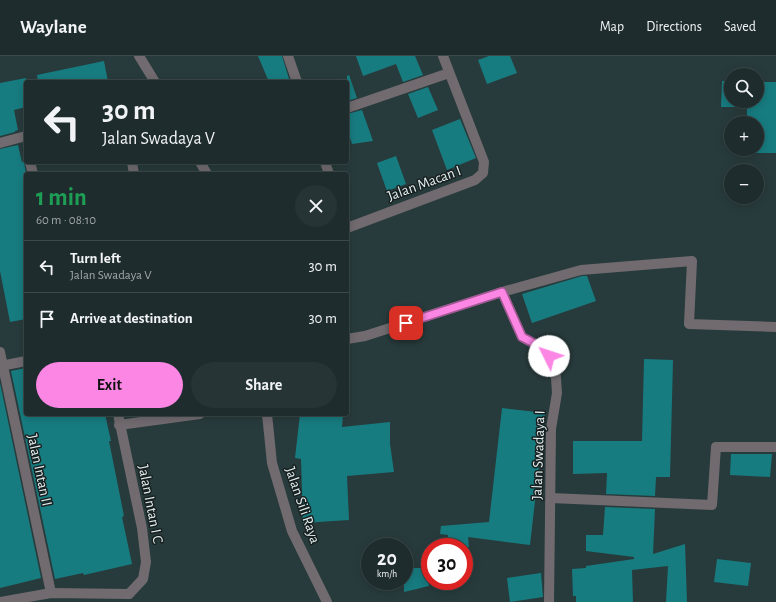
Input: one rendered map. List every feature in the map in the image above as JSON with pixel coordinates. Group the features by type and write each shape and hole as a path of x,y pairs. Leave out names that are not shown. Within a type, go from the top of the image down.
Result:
{"street":[{"path":"139,56 155,80"},
{"path":"288,56 296,80"},
{"name":"Jalan Macan I","path":"349,226 475,180 482,173 484,162 443,56"},
{"path":"349,107 449,74"},
{"path":"0,143 24,138"},
{"path":"349,339 365,336 502,292 581,270 692,261 689,324 776,327"},
{"name":"Jalan Swadaya I","path":"502,292 522,337 543,348 555,364 557,393 550,429 551,498 549,602"},
{"name":"Jalan Intan II","path":"0,352 1,366 51,593"},
{"path":"1,366 24,360"},
{"name":"Jalan Intan I C","path":"118,416 142,528 146,562 143,579 129,598"},
{"path":"119,425 185,416"},
{"name":"Jalan Sili Raya","path":"267,416 272,463 292,531 327,602"},
{"path":"551,498 712,505 716,447 776,447"},
{"path":"0,602 51,593 129,598"}],"building":[{"path":"258,56 282,56 289,80 268,80"},
{"path":"356,56 415,56 423,75 403,82 396,64 363,76"},
{"path":"489,56 510,56 517,73 487,84 478,60"},
{"path":"104,61 108,80 38,80 37,75"},
{"path":"349,75 357,98 349,100 349,80 347,80 347,76"},
{"path":"26,78 26,80 24,80 24,108 14,110 18,130 0,136 0,83"},
{"path":"722,81 724,81 724,107 721,107"},
{"path":"764,82 776,82 776,153 764,153 764,116 747,116 747,108 764,108"},
{"path":"428,87 438,110 418,118 408,94"},
{"path":"362,110 373,141 352,144 349,134 349,113"},
{"path":"460,119 476,158 447,170 432,130"},
{"path":"18,145 26,172 24,172 24,319 10,322 0,271 0,149"},
{"path":"396,156 406,184 387,191 377,163"},
{"path":"582,276 587,276 596,301 532,323 522,294"},
{"path":"644,359 673,360 670,477 656,477 655,496 606,494 607,473 573,474 573,441 642,441"},
{"path":"24,368 24,416 105,416 124,516 122,517 132,564 84,575 83,573 55,579 11,371"},
{"path":"0,383 41,578 0,588"},
{"path":"502,408 545,413 530,545 468,537 448,538 448,535 440,534 441,526 489,522"},
{"path":"300,416 343,416 342,427 390,422 390,444 394,472 347,476 349,520 303,523 301,459 295,458"},
{"path":"731,454 772,454 770,477 730,475"},
{"path":"605,507 655,509 653,554 685,544 687,602 666,602 668,566 632,570 633,602 576,602 576,596 573,596 572,569 586,568 586,566 634,559 634,557 586,551 586,535 603,535"},
{"path":"717,559 751,563 748,586 714,582"},
{"path":"413,568 421,568 421,588 413,590"},
{"path":"541,573 543,597 510,602 507,578"}],"route":[{"path":"406,323 502,292 522,337 543,348 549,356"}]}
